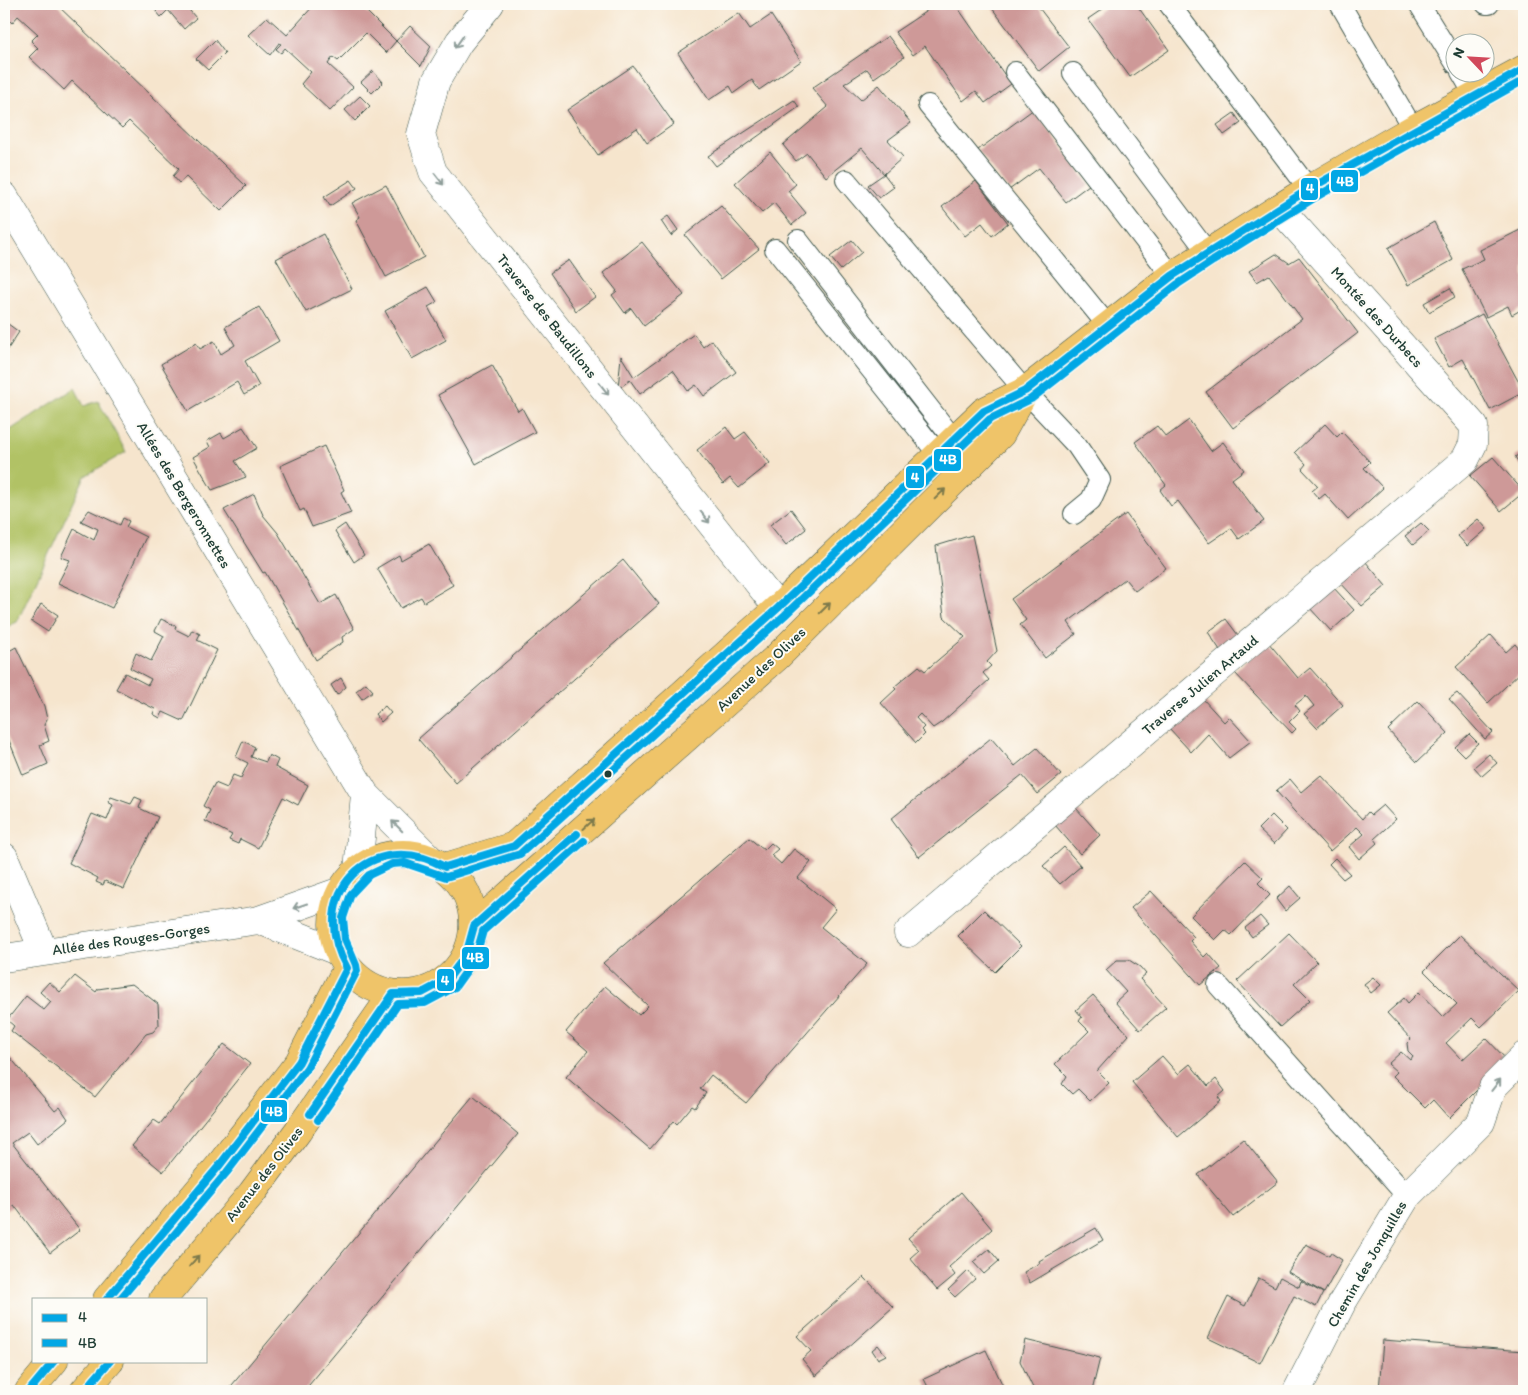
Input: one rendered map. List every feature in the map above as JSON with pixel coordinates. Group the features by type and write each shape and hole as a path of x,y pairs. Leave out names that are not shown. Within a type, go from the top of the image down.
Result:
{"main road":[{"name":"Avenue des Olives","path":"437,863 514,846 778,608 984,411 1025,391 1172,276 1279,208 1413,129 1524,69"},
{"name":"Avenue des Olives","path":"474,926 776,656 1001,434 1025,391"},
{"path":"404,853 437,863 461,883 471,904 474,926 466,955 448,979 422,993 393,994 370,987 342,959 333,931 334,910 341,891 358,870 380,858 404,853"},
{"path":"108,1298 219,1166 299,1062 342,959"},
{"name":"Avenue des Olives","path":"163,1298 252,1193 298,1132 393,994"},
{"path":"29,1391 53,1362"},
{"path":"84,1391 109,1362"}],"street":[{"name":"Traverse des Baudillons","path":"490,4 458,42 436,81 421,134 433,172 778,608"},
{"name":"Allées des Bergeronnettes","path":"4,196 365,794 437,863"},
{"name":"Montée des Durbecs","path":"1279,208 1474,426"},
{"name":"Traverse Julien Artaud","path":"908,933 1465,460 1473,444 1474,426"},
{"path":"358,870 365,794"},
{"path":"4,858 44,952"},
{"name":"Allée des Rouges-Gorges","path":"4,958 259,920 341,891"},
{"name":"Allée des Rouges-Gorges","path":"259,920 342,959"},
{"name":"Chemin des Jonquilles","path":"1297,1391 1342,1304 1407,1196 1481,1122 1492,1087 1524,1056"}],"lane":[{"path":"1169,4 1309,190"},
{"path":"1340,4 1413,129"},
{"path":"1419,4 1446,48"},
{"path":"1015,72 1172,276"},
{"path":"1073,73 1208,253"},
{"path":"1467,82 1475,96"},
{"path":"928,105 1108,326"},
{"path":"846,180 1025,391 1077,446 1100,480 1091,500 1074,514"},
{"path":"798,240 946,447"},
{"path":"775,248 946,447"},
{"path":"1218,985 1407,1196"}],"green space":[{"path":"75,388 84,406 98,401 126,452 85,476 17,622 4,628 4,434"}],"building":[{"path":"4,4 56,4 246,186 221,211 186,177 179,183 173,176 179,169 129,121 122,128 72,81 64,90 29,57 38,48 31,41 38,34 18,16 12,23 4,15"},
{"path":"154,4 184,4 196,18 184,29 168,10 161,17 152,6"},
{"path":"315,4 359,4 396,41 386,53 366,33 338,61 333,57 328,64 353,87 330,111 301,84 311,72 285,48 281,53 276,49 281,44 279,43 270,55 248,35 267,17 287,35"},
{"path":"937,4 963,4 958,8 1011,84 985,103 976,91 963,101 925,46 913,55 895,32"},
{"path":"989,4 1036,4 1069,47 1039,71"},
{"path":"1110,4 1136,4 1169,50 1130,77 1088,19"},
{"path":"739,13 750,29 771,15 801,61 759,90 752,80 734,93 730,86 709,100 678,53"},
{"path":"410,26 431,46 421,66 396,41"},
{"path":"888,36 904,57 874,78 867,69 844,84 861,100 879,85 911,123 888,140 903,157 884,174 862,148 826,177 807,153 796,161 783,145 828,107 812,88"},
{"path":"215,40 225,53 208,70 196,59"},
{"path":"633,66 674,124 647,143 637,128 598,155 567,110"},
{"path":"373,71 383,82 372,93 361,82"},
{"path":"360,96 370,106 355,121 345,110"},
{"path":"794,100 799,107 716,166 708,156"},
{"path":"1034,109 1089,185 1066,202 1039,168 1009,190 978,150"},
{"path":"1234,113 1241,123 1224,135 1217,125"},
{"path":"770,152 796,184 788,191 806,213 792,225 774,203 762,213 735,183"},
{"path":"884,174 894,187 879,198 868,185"},
{"path":"351,180 357,188 330,206 324,197"},
{"path":"976,181 1008,223 992,236 982,223 965,236 942,207"},
{"path":"386,185 424,257 386,277 356,220 360,217 352,203"},
{"path":"721,206 759,249 721,279 685,235"},
{"path":"668,216 678,230 671,236 661,221"},
{"path":"1434,222 1453,260 1408,285 1388,248"},
{"path":"1524,228 1524,308 1512,315 1508,306 1486,317 1462,269 1484,259 1480,250"},
{"path":"323,234 352,289 306,312 276,259"},
{"path":"852,240 862,252 841,270 830,257"},
{"path":"642,242 684,295 644,326 631,308 625,313 612,295 617,291 603,273"},
{"path":"1276,254 1289,263 1299,257 1358,333 1233,428 1206,392 1302,319 1269,275 1257,282 1249,271"},
{"path":"569,260 595,297 576,311 550,273"},
{"path":"428,287 437,302 428,307 446,340 412,359 385,311"},
{"path":"1450,288 1455,297 1429,312 1424,303"},
{"path":"259,307 279,341 245,361 259,386 244,395 237,382 188,411 161,364 196,343 200,349 214,341 221,354 235,345 225,327"},
{"path":"1482,314 1524,392 1490,410 1463,359 1449,367 1434,339"},
{"path":"4,321 19,332 4,355"},
{"path":"694,334 703,347 712,340 736,372 704,396 696,385 688,391 673,370 640,394 630,380 618,389 621,356 634,377"},
{"path":"492,365 518,411 522,408 535,432 476,464 438,395"},
{"path":"1189,420 1211,451 1223,442 1244,470 1232,479 1264,521 1239,539 1231,528 1209,543 1178,501 1171,506 1160,490 1166,485 1135,442 1157,426 1166,437"},
{"path":"1325,424 1337,437 1342,432 1370,462 1364,468 1383,488 1348,520 1325,494 1319,499 1312,491 1318,486 1302,469 1306,464 1295,452"},
{"path":"243,427 257,448 235,461 246,477 212,490 193,457 210,447 207,441 221,433 224,438"},
{"path":"726,427 735,439 745,432 770,463 739,488 730,478 723,484 697,450"},
{"path":"324,446 344,490 341,492 351,513 312,527 304,509 300,511 280,466"},
{"path":"1524,451 1524,470 1515,457"},
{"path":"1493,457 1524,492 1501,511 1470,476"},
{"path":"254,494 263,515 278,533 320,604 336,595 354,629 342,637 343,642 316,660 265,572 263,573 224,510"},
{"path":"791,509 806,529 786,545 770,525"},
{"path":"89,510 120,525 123,518 129,521 126,527 146,537 112,608 58,583 70,560 61,557 74,529 94,540 98,529 81,521"},
{"path":"1126,514 1166,568 1135,591 1125,579 1068,622 1076,634 1045,658 1020,625 1026,620 1011,599"},
{"path":"1478,519 1487,529 1467,546 1458,536"},
{"path":"1421,523 1429,531 1413,545 1405,536"},
{"path":"345,524 364,555 354,562 335,531"},
{"path":"972,535 997,651 987,662 991,666 983,673 989,680 942,722 933,728 920,714 916,718 924,727 921,730 925,734 916,743 881,703 896,689 894,687 919,666 925,671 965,637 944,617 936,546"},
{"path":"429,544 453,585 424,602 421,597 401,608 377,568 399,555 401,560"},
{"path":"623,560 659,604 456,783 418,739"},
{"path":"1365,561 1386,586 1362,606 1339,581"},
{"path":"1333,587 1354,610 1331,631 1308,606"},
{"path":"41,604 58,615 48,632 31,621"},
{"path":"161,619 176,626 175,629 189,636 192,630 200,634 197,640 217,650 183,721 163,712 160,718 153,714 155,709 116,689 125,673 148,685 151,679 130,668 136,653 151,661 164,636 155,631"},
{"path":"1226,619 1238,635 1220,650 1208,632"},
{"path":"1491,635 1506,652 1515,644 1524,655 1524,669 1488,703 1456,667"},
{"path":"1268,642 1298,678 1310,668 1343,705 1317,728 1304,714 1314,706 1306,696 1295,705 1300,711 1289,722 1296,729 1292,733 1234,672"},
{"path":"16,647 44,706 47,719 44,725 49,741 40,745 48,764 23,775 4,728 4,667 6,666 4,654"},
{"path":"341,678 346,687 337,695 331,685"},
{"path":"366,683 373,691 362,699 356,691"},
{"path":"1457,693 1493,732 1485,739 1449,699"},
{"path":"1203,699 1224,722 1229,717 1251,741 1229,758 1208,734 1191,752 1169,728"},
{"path":"1418,701 1448,733 1417,762 1388,730"},
{"path":"385,706 391,713 381,722 375,714"},
{"path":"1469,734 1478,743 1464,756 1455,747"},
{"path":"991,738 1015,766 1037,748 1061,775 1038,794 1022,775 919,857 891,819"},
{"path":"243,741 255,747 251,757 266,762 269,755 278,760 275,767 308,785 298,805 283,797 258,848 240,839 238,844 229,840 232,835 205,821 210,810 203,806 215,783 227,788 233,775 241,778 248,763 236,757"},
{"path":"1489,754 1497,763 1482,776 1474,767"},
{"path":"1321,775 1362,819 1368,812 1371,815 1383,805 1396,819 1374,839 1377,843 1359,859 1349,847 1364,834 1357,827 1330,851 1276,791 1290,779 1301,792"},
{"path":"111,797 131,804 135,797 142,800 139,808 158,817 124,889 105,881 103,885 96,882 98,878 69,863 92,814 107,820 113,805 108,802"},
{"path":"1076,808 1100,835 1080,854 1055,825"},
{"path":"1272,815 1287,830 1274,844 1258,829"},
{"path":"749,838 764,850 771,843 778,849 771,855 781,864 794,849 811,862 798,878 836,909 821,927 867,964 746,1103 711,1075 700,1089 706,1093 695,1108 692,1106 677,1124 674,1121 650,1149 566,1077 588,1051 566,1032 605,986 639,1015 648,1006 603,963"},
{"path":"1064,847 1081,866 1060,884 1043,866"},
{"path":"1335,858 1350,874 1343,879 1329,864"},
{"path":"1245,861 1263,878 1258,883 1270,895 1231,935 1225,930 1215,940 1191,916"},
{"path":"1290,886 1300,898 1285,911 1276,899"},
{"path":"1151,891 1194,937 1190,941 1204,957 1208,953 1221,968 1200,985 1131,908"},
{"path":"984,910 1021,946 995,972 958,936"},
{"path":"1260,916 1268,925 1252,937 1245,928"},
{"path":"1289,933 1317,962 1294,984 1310,1000 1280,1027 1237,981"},
{"path":"1460,935 1519,991 1481,1027 1472,1018 1446,1043 1462,1060 1486,1038 1507,1060 1449,1118 1433,1100 1425,1108 1393,1076 1397,1072 1388,1064 1401,1052 1410,1060 1413,1056 1408,1051 1407,1043 1411,1039 1387,1013 1404,998 1408,1003 1419,992 1443,1017 1457,1004 1424,971"},
{"path":"1117,960 1129,960 1140,967 1146,974 1140,979 1166,1007 1140,1030 1115,1002 1126,992 1106,970"},
{"path":"75,976 96,992 98,989 132,984 158,1004 159,1025 153,1032 146,1034 95,1097 11,1031 14,1026 7,1020 26,996 44,1010 51,1002 40,992 49,982 60,992"},
{"path":"1373,977 1381,985 1371,993 1364,984"},
{"path":"1093,995 1129,1035 1097,1071 1109,1083 1090,1101 1078,1089 1072,1094 1062,1084 1067,1076 1055,1064 1089,1031 1079,1021 1082,1017 1076,1010"},
{"path":"224,1044 250,1064 163,1172 132,1146 154,1120 160,1124"},
{"path":"4,1050 55,1111 60,1107 68,1119 37,1144 28,1132 12,1143 80,1230 50,1253 14,1205 4,1212"},
{"path":"1162,1056 1178,1074 1190,1064 1208,1086 1216,1079 1225,1091 1218,1097 1221,1101 1178,1137 1132,1082"},
{"path":"473,1096 518,1134 304,1391 227,1391"},
{"path":"1243,1139 1278,1182 1233,1217 1198,1175"},
{"path":"961,1192 992,1229 949,1267 955,1275 937,1290 910,1258 919,1250 908,1238"},
{"path":"1096,1228 1103,1240 1030,1283 1024,1272 1040,1263 1039,1261"},
{"path":"1306,1244 1329,1256 1331,1253 1342,1260 1324,1293 1288,1272"},
{"path":"989,1249 999,1261 984,1274 973,1262"},
{"path":"968,1271 975,1279 955,1297 948,1290"},
{"path":"864,1277 893,1307 816,1376 802,1359 811,1351 797,1336"},
{"path":"1280,1277 1299,1287 1301,1281 1323,1293 1316,1307 1294,1296 1260,1363 1208,1338 1228,1297 1245,1306 1259,1278 1275,1287"},
{"path":"1025,1340 1100,1358 1092,1391 1037,1391 1038,1389 1033,1388 1020,1361"},
{"path":"1383,1340 1524,1351 1524,1391 1379,1391"},
{"path":"878,1345 886,1355 878,1359 872,1350"},
{"path":"986,1350 1004,1388 998,1391 930,1391 924,1379"}],"transit line":[{"name":"4","path":"108,1298 219,1166 299,1062 347,968 336,941 334,916 340,893 352,875 370,862 393,855 418,857 445,867 514,846 778,608 984,411 1025,391 1172,276 1309,189 1524,69"},
{"name":"4B","path":"121,1298 227,1172 307,1068 357,971 345,939 343,918 351,894 369,875 392,864 405,863 446,877 520,854 785,615 990,419 1031,399 1178,284 1213,261 1314,198 1524,80"},
{"name":"4","path":"310,1114 393,994 422,993 448,979 466,955 474,926 577,834"},
{"name":"4B","path":"318,1120 398,1004 425,1003 455,987 475,959 483,931 584,841"},
{"name":"4","path":"29,1391 53,1362"},
{"name":"4","path":"84,1391 109,1362"}]}
